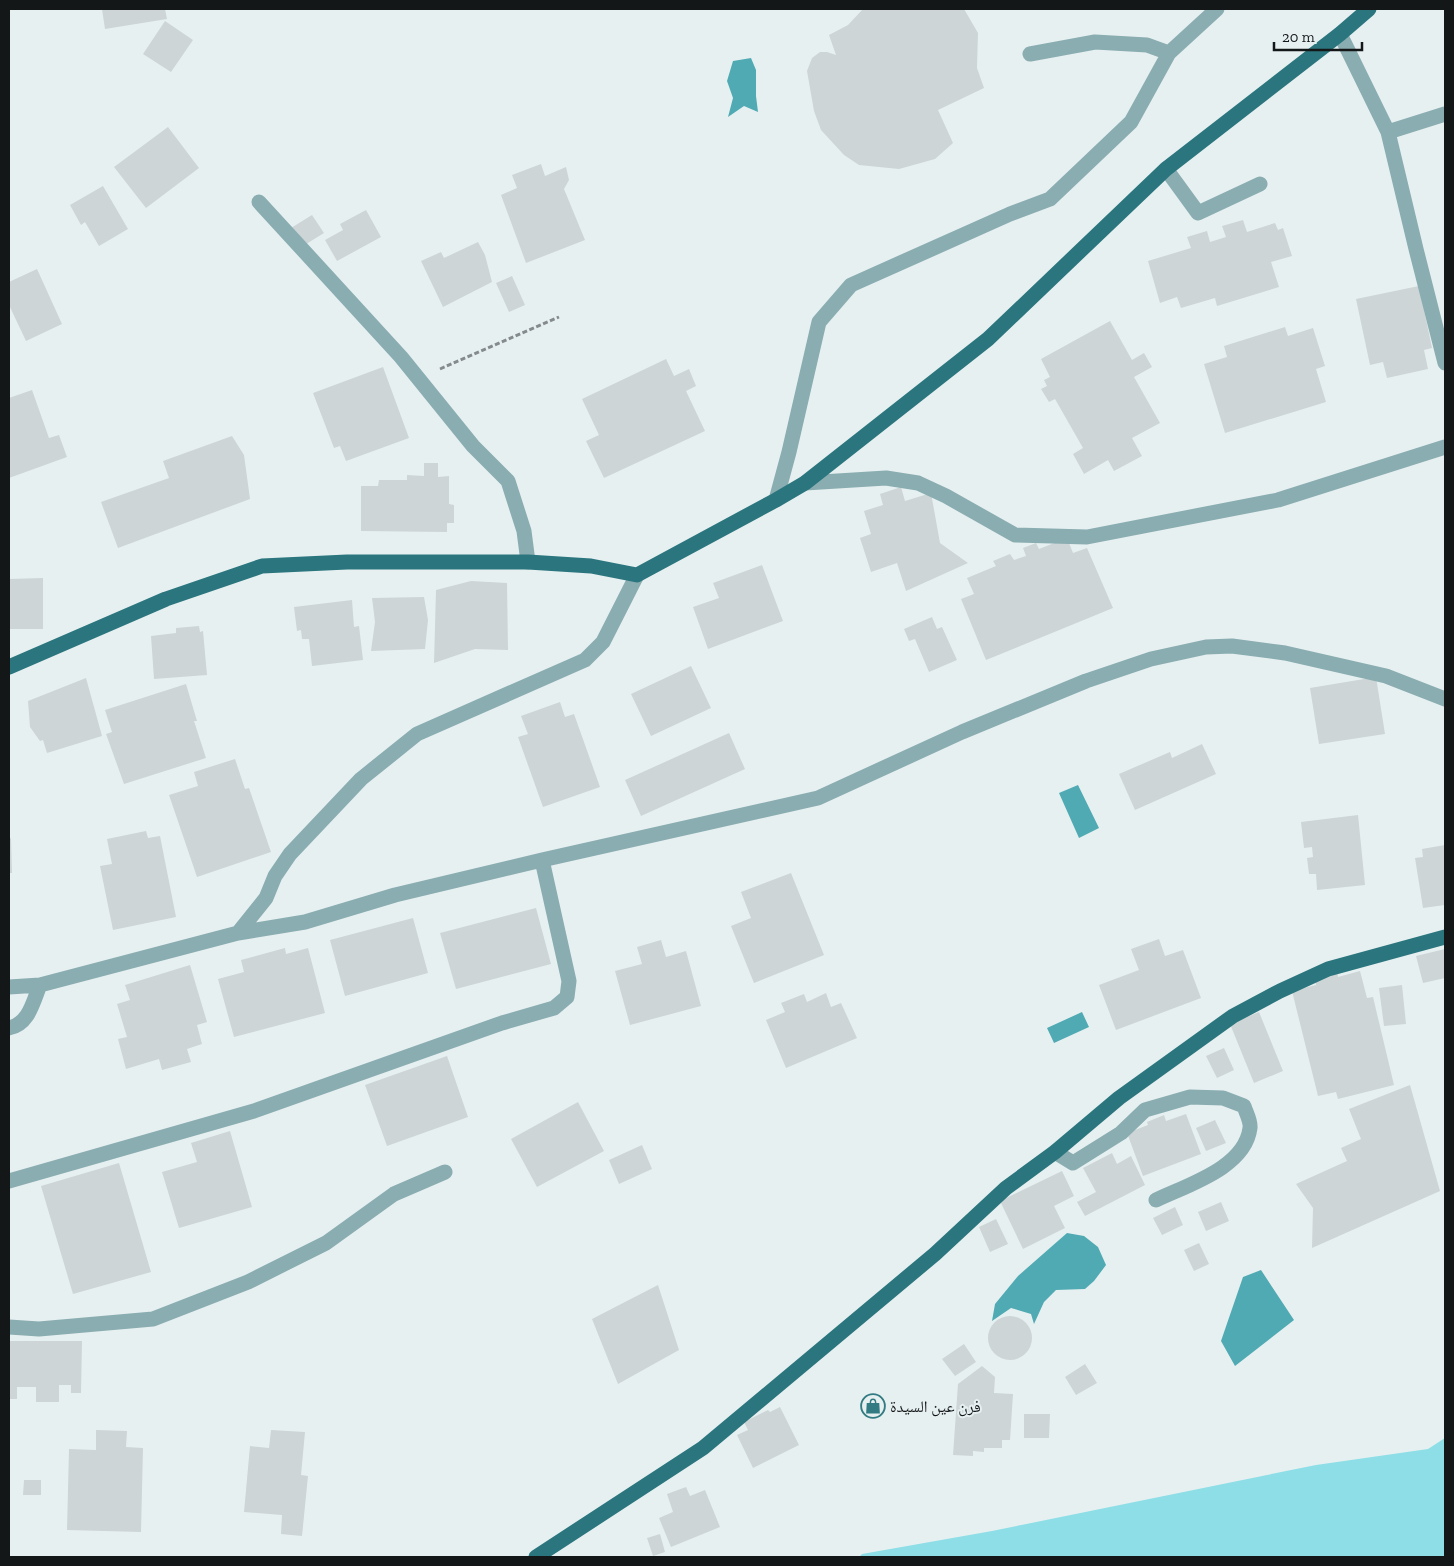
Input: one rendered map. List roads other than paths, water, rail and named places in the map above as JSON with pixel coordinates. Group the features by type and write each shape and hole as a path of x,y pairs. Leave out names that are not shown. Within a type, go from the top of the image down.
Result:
{"main road":[{"path":"9,667 166,599 262,566 347,562 528,562 591,566 637,575 804,483 988,338 1166,169 1340,34 1369,9"},
{"path":"536,1557 703,1448 935,1254 1006,1188 1055,1152 1119,1098 1233,1016 1280,991 1328,969 1445,937"}],"street":[{"path":"776,500 819,322 851,285 1010,214 1050,199 1131,122 1169,53 1217,9"},
{"path":"1340,34 1388,132 1445,363"},
{"path":"1030,54 1095,42 1147,45 1169,53"},
{"path":"1388,132 1445,114"},
{"path":"1166,169 1198,213 1260,184"},
{"path":"259,202 401,357 473,446 508,481 524,530 528,562"},
{"path":"804,483 886,478 918,483 946,496 1015,535 1087,538 1278,500 1445,447"},
{"path":"238,934 266,898 276,876 290,854 361,779 417,734 585,660 603,642 637,575"},
{"path":"9,987 40,985 238,934 305,922 395,896 542,860 818,798 962,732 1086,681 1151,659 1206,647 1232,646 1285,653 1386,676 1445,699"},
{"path":"9,1181 254,1110 502,1023 554,1008 567,997 569,981 542,860"},
{"path":"9,1028 14,1027 28,1016 40,985"},
{"path":"1055,1152 1073,1164 1121,1133 1145,1110 1190,1098 1223,1098 1244,1106 1251,1126 1246,1144 1222,1169 1156,1200"},
{"path":"9,1327 39,1329 154,1319 248,1282 326,1243 394,1194 445,1172"}],"place":[{"name":"فرن عين السيدة","path":"873,1406"}]}
